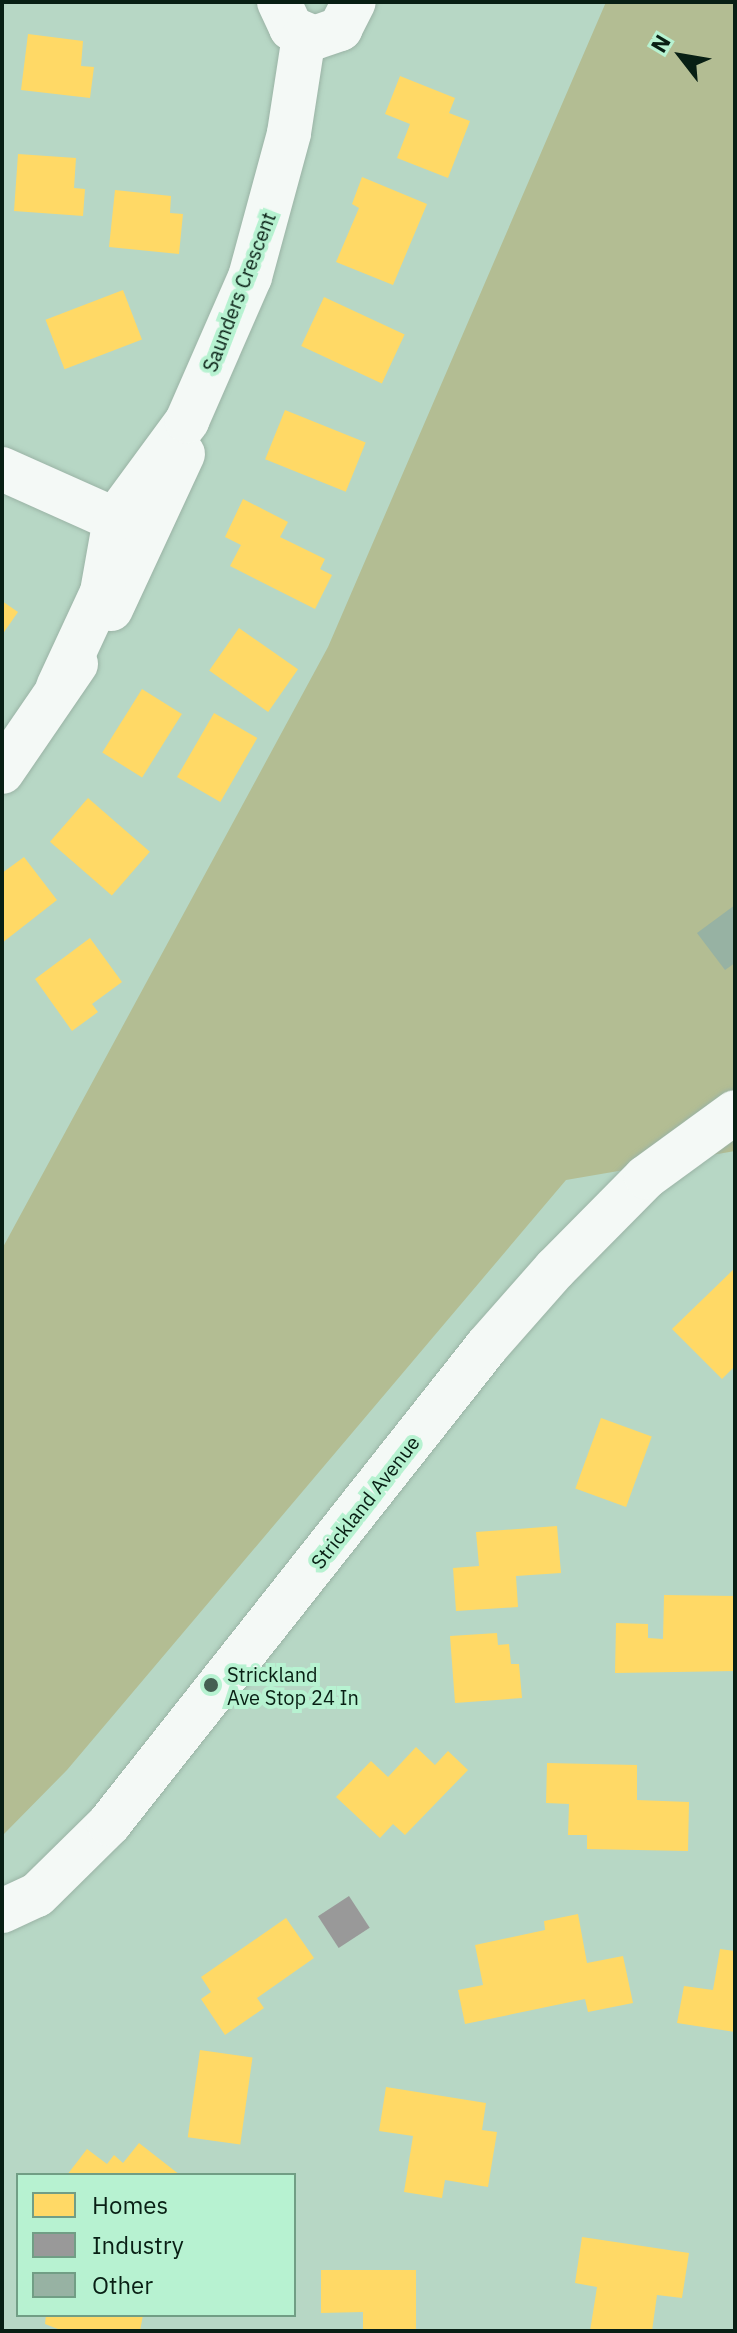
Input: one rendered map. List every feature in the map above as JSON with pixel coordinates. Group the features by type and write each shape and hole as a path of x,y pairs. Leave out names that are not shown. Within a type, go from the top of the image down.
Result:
{"street":[{"path":"292,19 323,37 340,29 354,2"},
{"name":"Saunders Crescent","path":"2,772 111,609 132,527 182,457 196,405 250,277 274,200 292,19"},
{"path":"2,469 132,527"},
{"name":"Strickland Avenue","path":"5,1920 76,1862 109,1824 487,1346 555,1269 646,1177 735,1112"}],"green space":[{"path":"606,2 735,2 735,1151 566,1180 67,1770 2,1836 2,1249 328,647"}],"building: Homes":[{"path":"28,34 83,41 81,66 94,67 90,98 21,90"},
{"path":"400,76 455,98 449,113 470,121 448,178 397,158 410,124 385,114"},
{"path":"18,154 76,158 74,188 85,189 83,216 14,211"},
{"path":"362,177 427,204 393,285 336,262 359,208 352,204"},
{"path":"115,190 171,196 170,213 183,214 179,254 109,247"},
{"path":"123,290 142,339 65,369 46,320"},
{"path":"324,297 405,335 382,384 301,346"},
{"path":"285,410 366,443 346,492 265,459"},
{"path":"243,499 288,522 280,537 325,559 320,569 332,575 315,609 230,566 241,545 225,537"},
{"path":"2,601 18,612 2,635"},
{"path":"239,628 298,669 268,712 209,671"},
{"path":"142,689 182,714 142,778 102,753"},
{"path":"214,713 257,738 220,802 177,777"},
{"path":"88,798 150,852 112,896 50,842"},
{"path":"24,857 57,900 2,943 2,873"},
{"path":"90,938 122,982 92,1004 98,1012 72,1031 35,979"},
{"path":"735,1268 735,1366 722,1379 672,1329"},
{"path":"601,1418 652,1436 626,1507 575,1488"},
{"path":"557,1526 561,1573 516,1576 518,1607 456,1611 453,1568 479,1566 476,1532"},
{"path":"664,1595 735,1596 735,1671 615,1673 616,1623 648,1624 648,1638 663,1639"},
{"path":"497,1633 498,1645 509,1644 511,1664 519,1664 522,1698 455,1703 450,1636"},
{"path":"416,1747 435,1765 448,1751 468,1770 405,1835 393,1824 380,1838 336,1797 371,1761 388,1777"},
{"path":"547,1763 637,1765 637,1800 689,1802 688,1851 587,1849 587,1835 568,1835 569,1804 546,1803"},
{"path":"578,1914 587,1963 623,1956 633,2003 588,2012 585,1999 465,2024 458,1990 483,1985 475,1945 545,1930 544,1921"},
{"path":"286,1918 314,1958 257,1998 264,2008 225,2035 201,1999 211,1992 201,1977"},
{"path":"720,1949 735,1951 735,2032 677,2023 684,1986 713,1990"},
{"path":"200,2050 252,2057 240,2145 188,2137"},
{"path":"386,2087 486,2103 482,2130 497,2132 488,2187 445,2180 442,2198 404,2192 413,2136 379,2131"},
{"path":"139,2143 177,2173 69,2173 87,2149 107,2164 114,2155 123,2163"},
{"path":"582,2237 689,2253 682,2298 657,2295 652,2331 590,2331 597,2287 575,2283"},
{"path":"321,2270 416,2270 416,2331 363,2331 363,2312 321,2313"},
{"path":"46,2317 143,2317 140,2331 63,2331 45,2324"}],"building: Industry":[{"path":"349,1896 370,1928 339,1948 318,1916"}],"building: Other":[{"path":"735,905 735,963 725,970 697,933"}],"place":[{"name":"Strickland Ave Stop 24 In","path":"211,1685"}]}
